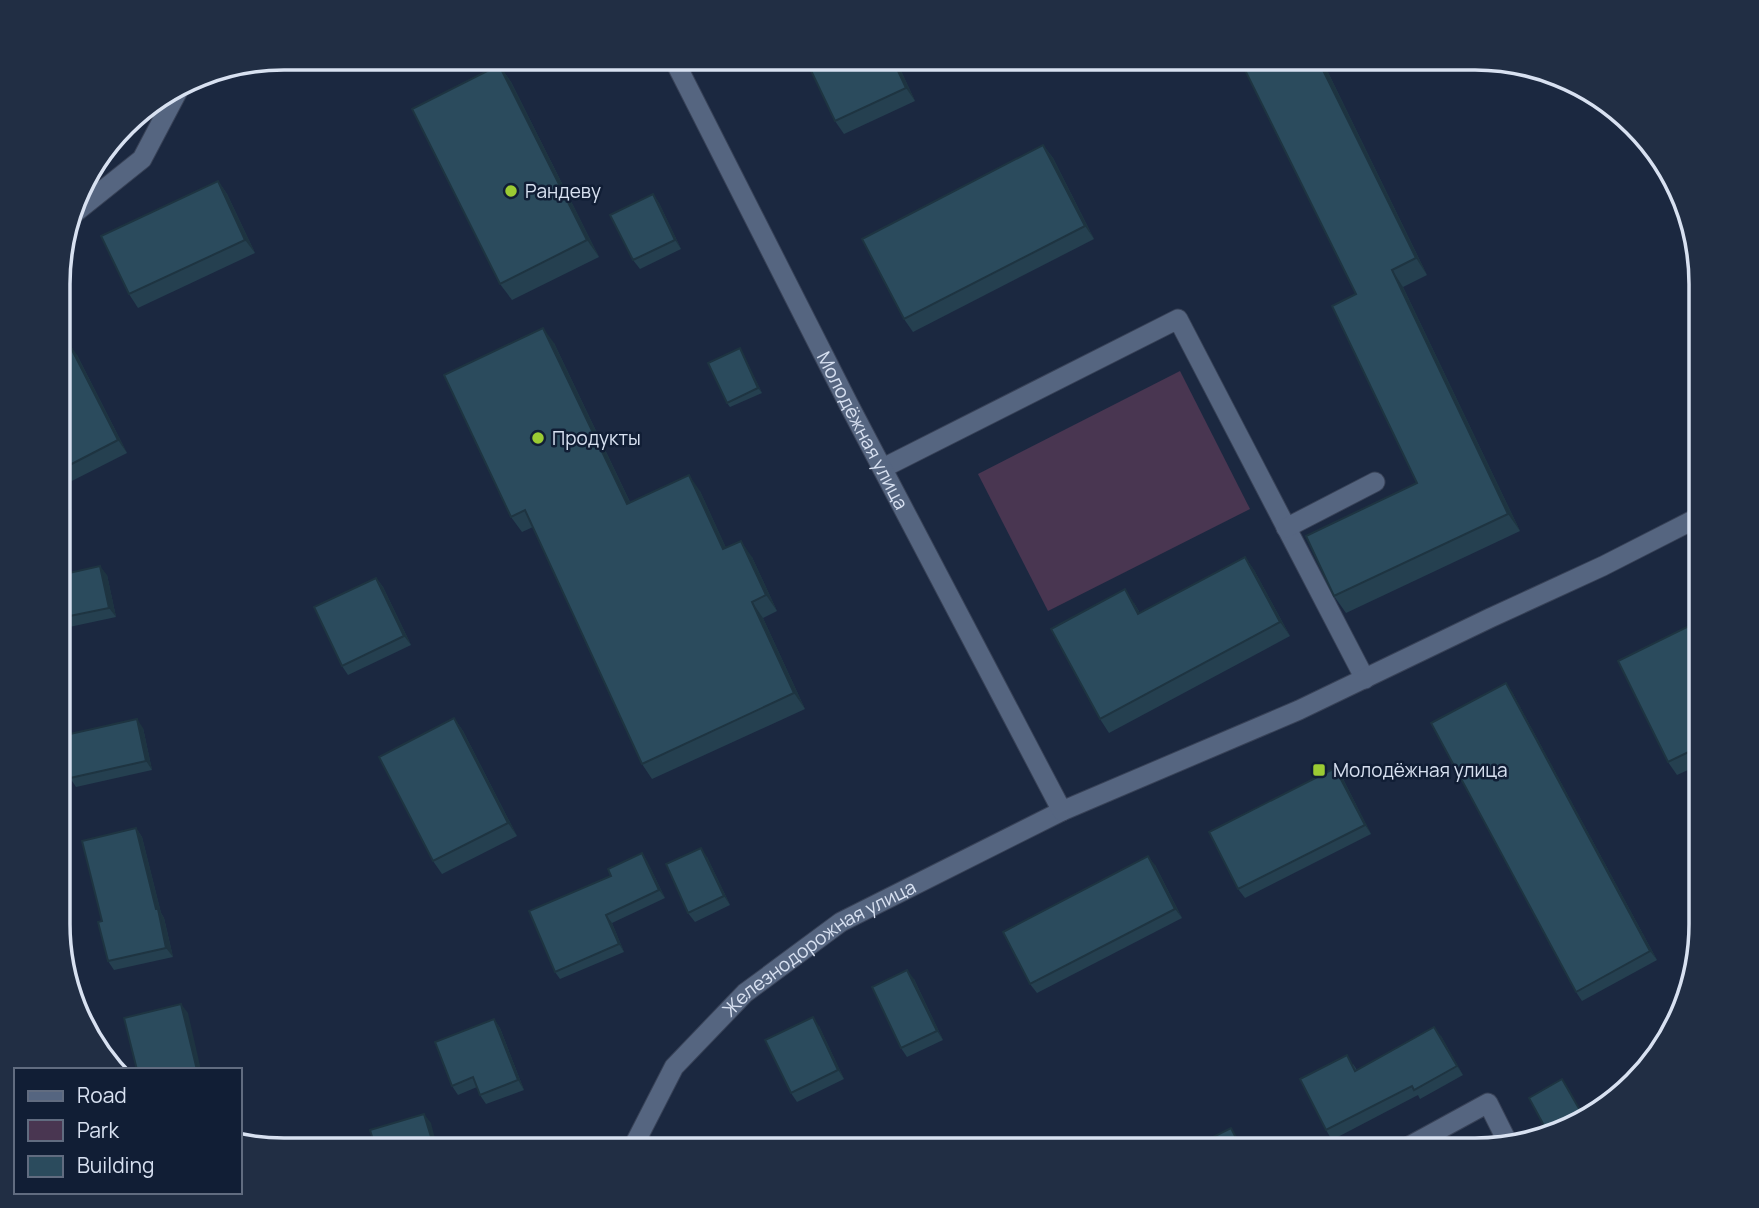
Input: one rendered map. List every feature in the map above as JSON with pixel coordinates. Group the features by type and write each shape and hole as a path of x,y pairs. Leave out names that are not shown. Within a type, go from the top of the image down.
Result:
{"street":[{"name":"Молодёжная улица","path":"679,70 843,393 1062,811"},
{"path":"85,205 142,159 172,102"},
{"path":"883,468 1178,318 1365,679"},
{"path":"1286,527 1375,482"},
{"path":"1062,811 1299,710 1604,566 1689,522"},
{"name":"Железнодорожная улица","path":"638,1138 674,1067 745,993 841,922 1062,811"},
{"path":"1424,1138 1488,1103 1504,1136"}],"green space":[{"path":"1180,371 1250,509 1048,611 978,474"}],"building":[{"name":"Рандеву","path":"489,70 502,70 587,240 500,284 412,109"},
{"path":"811,70 898,70 906,88 835,121"},
{"path":"1245,70 1323,70 1416,258 1392,270 1508,514 1334,596 1306,536 1417,483 1332,306 1356,294"},
{"path":"1043,145 1085,226 904,319 862,239"},
{"path":"218,181 245,240 129,294 101,236"},
{"path":"653,194 675,240 633,260 610,215"},
{"path":"543,328 627,504 689,475 723,549 741,541 766,595 752,602 794,693 642,764 525,510 511,517 444,375"},
{"path":"70,346 118,440 70,465"},
{"path":"740,348 758,388 727,403 708,363"},
{"path":"1245,557 1280,622 1100,719 1051,629 1125,589 1138,614"},
{"path":"100,566 109,608 70,616 70,573"},
{"path":"376,578 404,636 342,666 314,607"},
{"path":"1689,626 1689,752 1668,762 1618,661"},
{"path":"1506,683 1650,951 1576,992 1431,723"},
{"path":"454,718 508,823 433,861 379,757"},
{"path":"137,719 146,761 70,778 70,734"},
{"path":"1335,768 1365,825 1238,889 1209,832"},
{"path":"136,828 166,948 108,961 98,922 102,921 82,841"},
{"path":"701,848 724,896 688,913 666,864"},
{"path":"642,853 659,890 606,915 619,944 555,972 529,911 611,876 608,869"},
{"path":"1148,856 1175,909 1030,984 1003,932"},
{"path":"907,970 937,1031 901,1048 872,987"},
{"path":"181,1004 197,1068 136,1068 124,1018"},
{"path":"813,1017 838,1070 791,1093 765,1040"},
{"path":"494,1019 518,1080 480,1095 473,1077 452,1086 435,1042"},
{"path":"1434,1027 1457,1066 1414,1090 1412,1086 1326,1130 1300,1079 1347,1055 1355,1071"},
{"path":"1562,1079 1580,1110 1545,1127 1529,1098"},
{"path":"424,1114 431,1138 372,1138 370,1130"},
{"path":"1231,1128 1236,1138 1211,1138"}],"place":[{"name":"Рандеву","path":"511,191"},
{"name":"Продукты","path":"538,438"},
{"name":"Молодёжная улица","path":"1319,770"}]}
